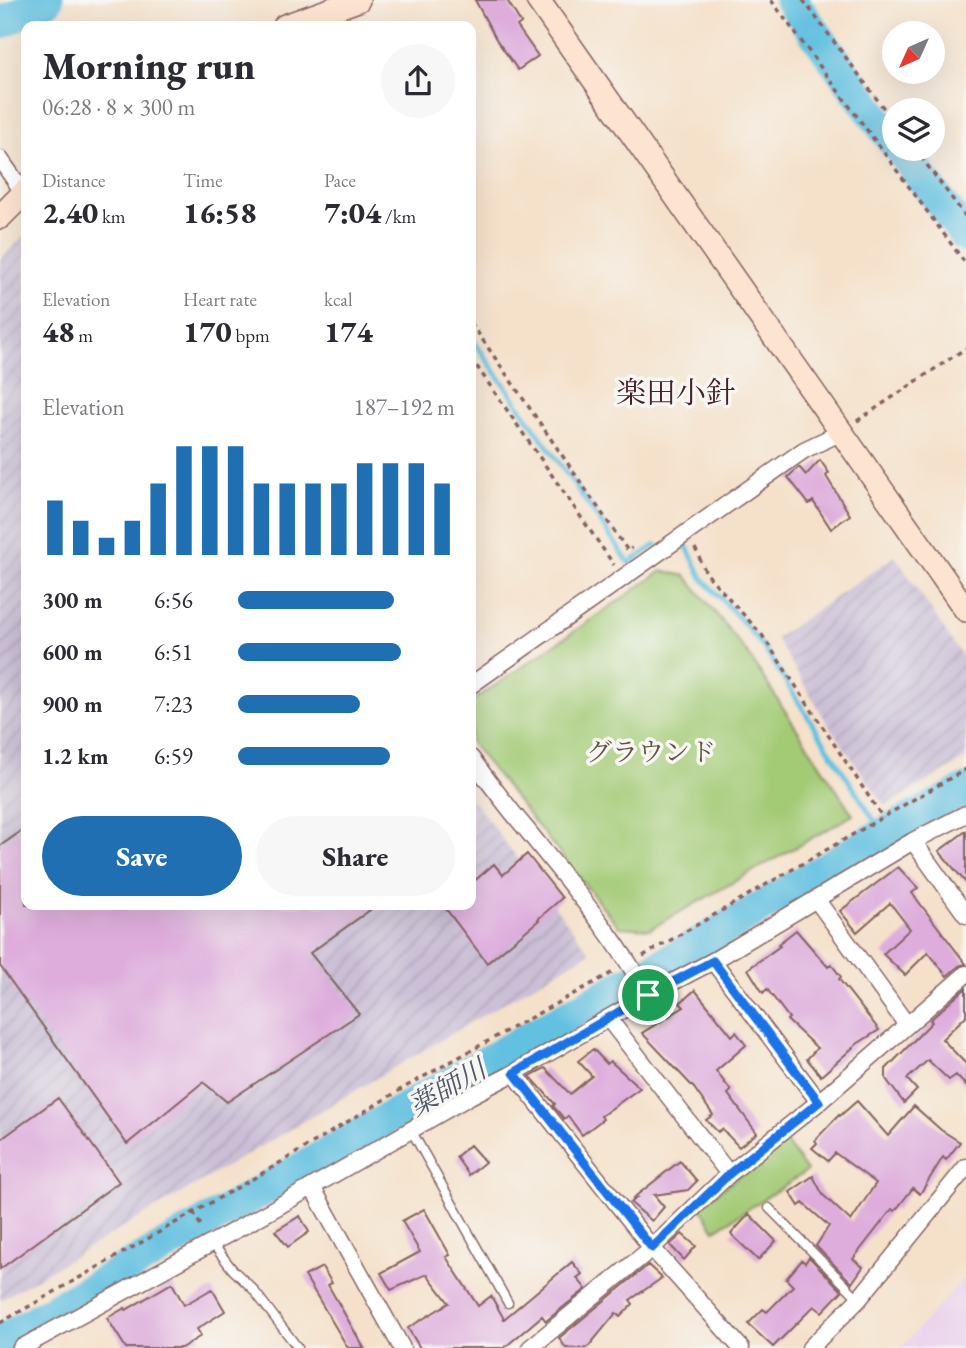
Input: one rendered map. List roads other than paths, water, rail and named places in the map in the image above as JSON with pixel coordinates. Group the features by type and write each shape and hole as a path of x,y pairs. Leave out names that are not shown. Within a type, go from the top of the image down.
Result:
{"street":[{"path":"299,21 358,0"},
{"path":"538,0 966,610"},
{"path":"0,159 21,188"},
{"path":"0,217 21,197"},
{"path":"476,681 804,450 842,432"},
{"path":"476,765 585,900 630,963 646,991"},
{"path":"21,1348 514,1073 608,1018 646,991 713,961 913,841 966,814"},
{"path":"913,841 966,915"},
{"path":"816,899 907,1025"},
{"path":"713,961 819,1102"},
{"path":"530,1348 652,1248 729,1174 819,1102 966,974"},
{"path":"608,1018 729,1174"},
{"path":"514,1073 652,1248 741,1348"},
{"path":"810,1348 859,1299 966,1167"},
{"path":"312,1187 402,1348"}],"lane":[{"path":"411,1130 508,1303"},
{"path":"769,1208 859,1299"},
{"path":"212,1242 298,1348"}],"waterway":[{"path":"0,23 47,0"},
{"path":"791,0 882,125"},
{"path":"909,161 966,236"},
{"path":"476,344 629,563 656,545"},
{"path":"683,539 702,578 764,648 883,834"},
{"name":"薬師川","path":"0,1341 542,1030 708,939 883,834 966,790"}],"district":[{"name":"楽田小針","path":"676,392"}],"park label":[{"name":"グラウンド","path":"651,752"}]}
